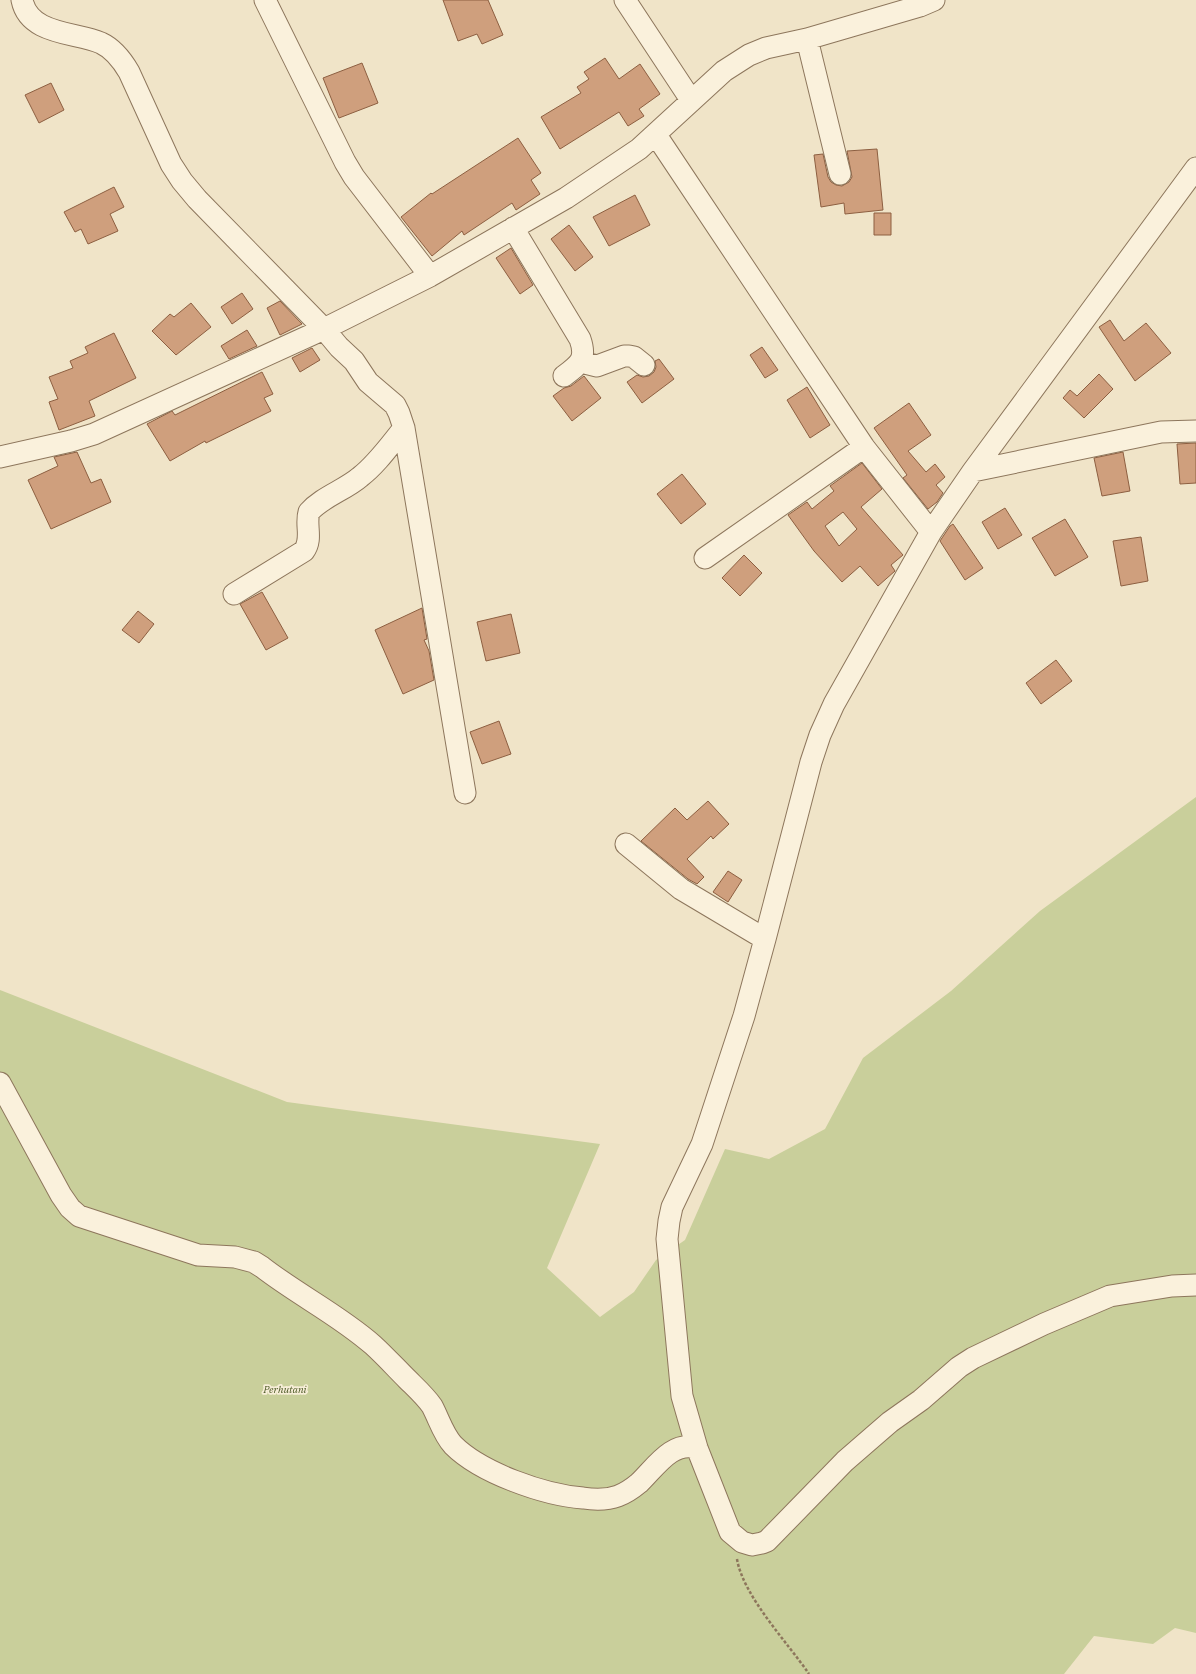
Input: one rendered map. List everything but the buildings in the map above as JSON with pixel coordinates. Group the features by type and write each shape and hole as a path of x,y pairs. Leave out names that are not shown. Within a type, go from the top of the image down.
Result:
{"street":[{"path":"22,0 28,15 37,22 48,28 101,43 110,49 121,60 129,72 171,164 182,181 197,199 324,329 339,347 354,361 368,382 395,405 399,412 404,428 465,793"},
{"path":"265,0 345,162 354,177 430,276"},
{"path":"625,0 691,100"},
{"path":"0,457 71,441 94,434 324,329 430,276 566,198 624,159 656,135 691,100 724,71 744,58 766,48 920,6 934,0"},
{"path":"807,38 840,174"},
{"path":"656,135 864,447 931,532"},
{"path":"1196,168 973,471 931,532 834,704 820,735 811,762 744,1016 702,1144 672,1207 667,1239 682,1396 697,1448 726,1525 736,1538 752,1545 762,1544 767,1541 846,1460 890,1422 921,1400 959,1367 973,1358 1044,1324 1110,1296 1172,1286 1196,1285"},
{"path":"513,228 580,339 583,354 581,362 564,376"},
{"path":"581,362 597,366 624,356 629,356 634,357 644,365"},
{"path":"234,594 304,551 308,543 308,515 311,510 350,485 367,471 404,428"},
{"path":"973,471 1161,432 1196,431"},
{"path":"705,558 864,447"},
{"path":"626,844 681,890 765,940"},
{"path":"0,1083 61,1195 70,1208 79,1216 198,1255 235,1257 254,1262 336,1316 373,1345 426,1398 436,1414 448,1439 453,1445 475,1462 523,1484 570,1497 605,1499 617,1496 638,1484 670,1452 684,1446 697,1448"}],"path":[{"path":"736,1538 737,1561 745,1582 768,1619 809,1674"}],"green space":[{"name":"Perhutani","path":"1196,797 1196,1633 1175,1628 1153,1644 1094,1636 1064,1674 0,1674 0,990 287,1102 600,1144 547,1268 600,1317 634,1292 656,1260 685,1240 725,1149 769,1159 825,1129 863,1058 951,991 1040,911"}]}
